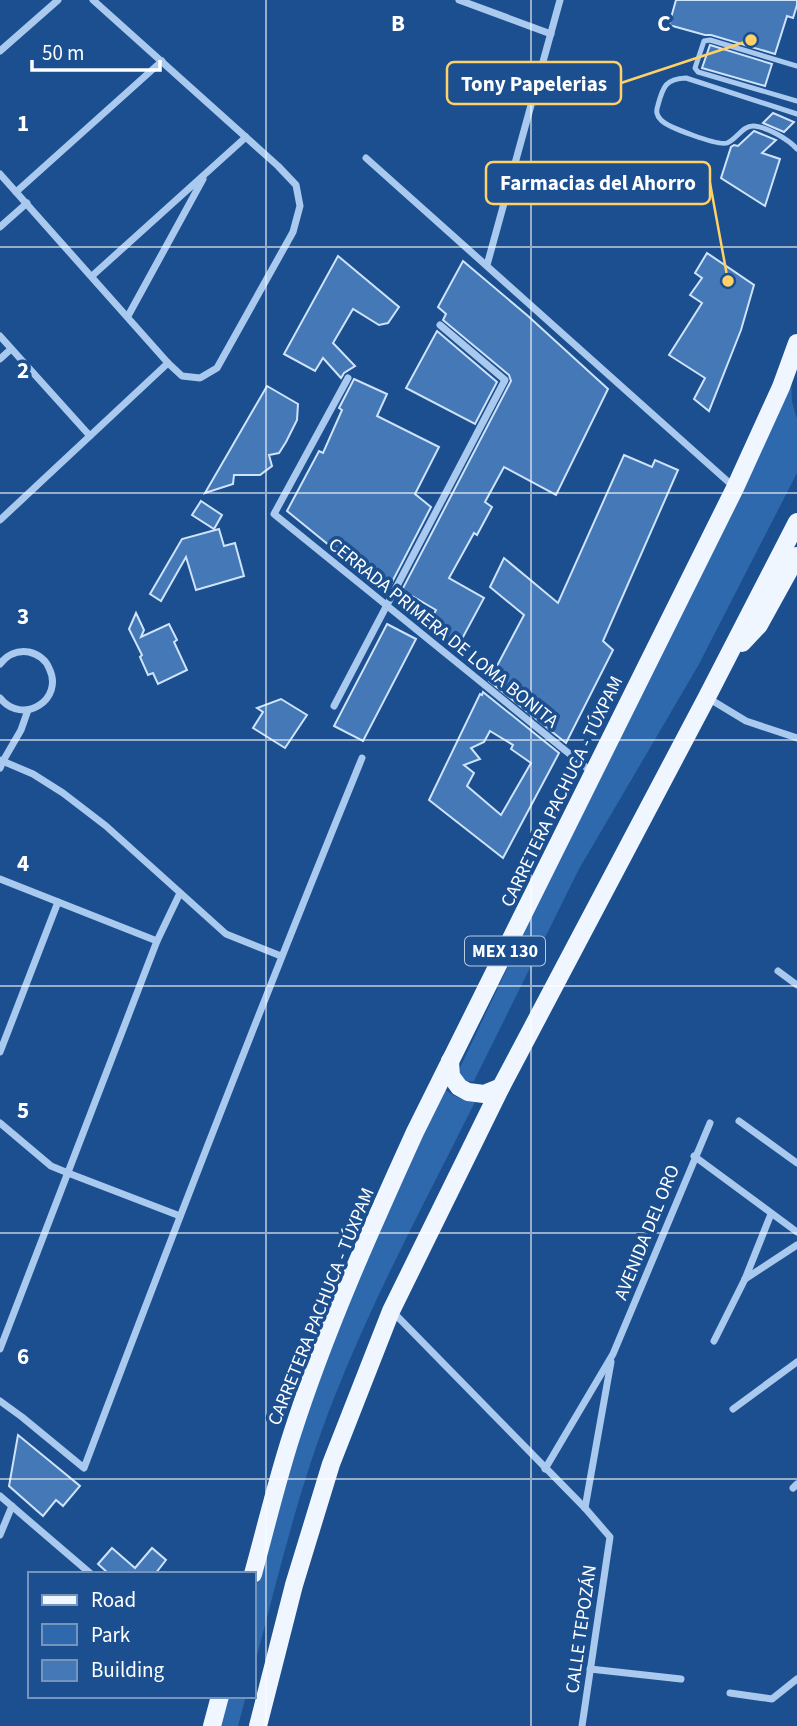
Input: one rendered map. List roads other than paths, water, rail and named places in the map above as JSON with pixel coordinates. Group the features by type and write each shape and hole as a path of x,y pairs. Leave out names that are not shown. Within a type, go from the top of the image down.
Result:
{"main road":[{"name":"CARRETERA PACHUCA - TÚXPAM","path":"254,1572 291,1435 321,1350 381,1206 450,1061 735,488 781,387 797,343"},
{"name":"MEX 130","path":"263,1723 294,1585 331,1464 391,1311 501,1087 797,522"},
{"path":"727,658 760,625 797,556"},
{"path":"450,1061 451,1076 459,1087 468,1093 484,1094 501,1087"},
{"path":"212,1726 219,1698"}],"street":[{"path":"0,51 58,0"},
{"path":"0,174 182,376 200,378 217,368 293,232 300,206 296,185 93,0"},
{"path":"459,0 551,34"},
{"path":"487,265 560,0"},
{"path":"16,192 162,61"},
{"path":"92,276 246,137"},
{"path":"366,158 735,488"},
{"path":"128,316 206,172"},
{"path":"0,187 7,181"},
{"path":"0,227 27,203"},
{"path":"334,706 505,380 440,325"},
{"path":"0,337 90,436"},
{"path":"0,359 11,349"},
{"path":"0,520 168,363"},
{"name":"CERRADA PRIMERA DE LOMA BONITA","path":"348,377 274,514 593,774"},
{"path":"0,701 19,710 37,707 45,702 53,683 52,673 40,656 20,652 10,654 1,661"},
{"path":"707,697 746,720 797,738"},
{"path":"28,710 21,730 1,763 33,774 63,793 106,826 226,934 281,956"},
{"path":"0,1401 84,1468 281,956 362,758"},
{"path":"0,880 157,941"},
{"path":"0,1349 157,941 180,892"},
{"path":"0,1052 58,902"},
{"path":"778,971 797,985"},
{"path":"739,1121 797,1163"},
{"path":"0,1123 51,1166 180,1216"},
{"name":"AVENIDA DEL ORO","path":"545,1469 613,1354 710,1123"},
{"path":"694,1157 797,1232"},
{"path":"714,1341 745,1279 771,1214"},
{"path":"745,1279 797,1245"},
{"path":"391,1311 585,1508"},
{"name":"AVENIDA DEL ORO","path":"585,1508 613,1354"},
{"path":"733,1409 797,1362"},
{"path":"0,1496 89,1572"},
{"path":"0,1535 12,1506"},
{"name":"CALLE TEPOZÁN","path":"582,1726 610,1537 585,1508"},
{"path":"590,1669 681,1679"},
{"path":"730,1693 772,1699 797,1679"}],"lane":[{"path":"797,66 710,40 704,41 695,68 698,72 797,102"},
{"path":"797,114 686,78 668,82 662,90 656,111 659,118 667,124 717,144 727,143 748,127 756,126 785,138 797,149"}],"place":[{"name":"Tony Papelerias","path":"751,40"},
{"name":"Farmacias del Ahorro","path":"728,281"}]}
